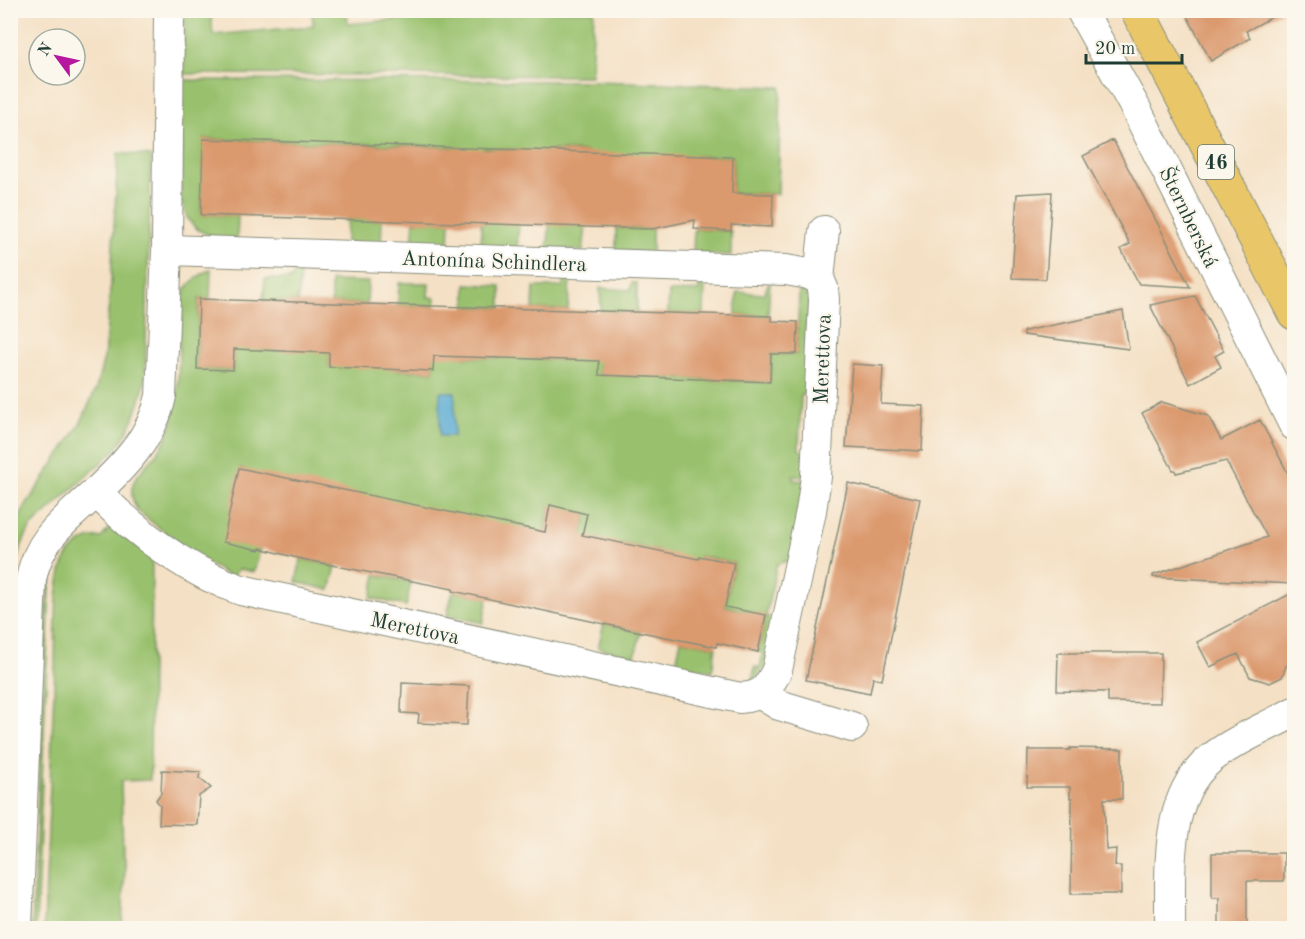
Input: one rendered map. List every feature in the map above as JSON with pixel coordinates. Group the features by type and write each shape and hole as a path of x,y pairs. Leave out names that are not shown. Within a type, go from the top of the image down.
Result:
{"main road":[{"name":"46","path":"1137,10 1294,313"}],"street":[{"path":"17,928 31,579 34,564 48,537 134,452 158,411 161,396 167,250 169,10"},
{"name":"Šternberská","path":"1081,10 1136,109 1294,425"},
{"name":"Merettova","path":"96,492 137,529 176,557 216,580 241,590 740,698 761,694 770,684 777,670 811,511 816,477 824,300 823,288 819,279 824,231"},
{"name":"Antonína Schindlera","path":"167,250 786,270 809,273 819,279"},
{"path":"761,694 779,705 852,727"},
{"path":"1170,928 1173,832 1176,816 1189,785 1217,754 1294,712"}],"green space":[{"path":"499,10 594,11 591,76 183,74 185,11 211,11 213,35 313,26 312,11 347,11 348,24 447,15 447,11 467,11 468,13"},
{"path":"182,80 594,81 781,87 778,194 732,193 733,157 696,156 587,189 588,152 551,150 550,189 520,188 520,150 484,148 452,186 453,147 204,139 201,215 238,216 237,240 216,237 193,226 184,210 181,198"},
{"path":"118,153 151,156 145,381 140,399 131,424 117,448 31,527 17,560 11,602 11,535 26,505 80,424 96,389 104,358"},
{"path":"347,219 382,220 381,244 346,243"},
{"path":"414,221 450,222 449,247 412,246"},
{"path":"481,223 519,224 517,249 481,248"},
{"path":"549,225 586,226 583,251 548,249"},
{"path":"616,228 652,229 652,253 616,251"},
{"path":"694,229 731,231 731,255 693,254"},
{"path":"211,269 210,299 199,299 197,369 233,370 234,345 263,350 296,351 330,338 329,367 397,342 397,370 433,371 434,344 465,357 499,358 532,346 532,359 567,360 599,348 599,375 635,376 667,359 667,378 770,382 771,354 797,354 799,291 805,292 809,301 810,319 806,323 805,347 811,354 811,389 801,396 799,449 807,455 807,477 793,476 794,480 807,481 791,560 777,564 766,615 777,625 768,664 751,683 755,667 760,668 763,653 758,652 766,616 725,606 734,563 699,556 689,603 658,551 622,543 577,558 587,514 550,506 536,571 240,468 260,550 254,572 239,569 231,577 195,556 138,511 132,491 137,476 162,446 171,424 178,387 179,315 182,297 193,281"},
{"path":"296,270 300,270 298,302 263,301 265,279 291,279"},
{"path":"566,278 570,278 568,310 533,309 534,287 562,287"},
{"path":"331,281 368,282 367,304 331,303"},
{"path":"701,281 705,281 704,314 668,313 669,292 698,291"},
{"path":"399,283 429,283 428,297 436,298 435,306 398,305"},
{"path":"632,283 637,283 637,312 601,311 600,288 630,290"},
{"path":"770,283 768,316 736,315 737,292 764,294"},
{"path":"466,284 501,286 501,308 466,307"},
{"path":"110,528 152,556 150,780 121,781 125,867 122,928 44,928 59,583 61,571 71,552 90,538 101,538"},
{"path":"80,531 80,534 66,546 58,557 50,588 36,928 32,928 49,576 61,546"},
{"path":"301,559 336,566 330,590 296,582"},
{"path":"376,575 411,582 406,606 371,598"},
{"path":"453,591 488,598 483,623 447,615"},
{"path":"11,602 11,669 10,633"},
{"path":"604,624 641,632 635,656 598,648"},
{"path":"681,640 716,647 712,671 676,663"}],"water":[{"path":"440,392 455,392 454,436 440,436"}],"building":[{"path":"1184,10 1285,10 1246,31 1250,38 1211,61"},
{"path":"203,139 733,157 732,193 773,194 772,227 731,225 731,231 694,229 695,220 652,229 201,215"},
{"path":"1113,140 1190,287 1139,284 1121,249 1130,244 1083,156"},
{"path":"1052,192 1046,279 1012,278 1017,194"},
{"path":"1195,296 1224,351 1215,356 1221,367 1190,384 1150,305"},
{"path":"199,299 772,316 772,321 798,322 797,354 771,354 770,382 599,375 599,361 434,356 433,371 329,367 329,353 234,349 233,370 197,369"},
{"path":"1123,311 1129,349 1024,335 1024,331"},
{"path":"852,364 883,366 881,404 924,406 922,451 846,447"},
{"path":"1162,402 1208,416 1221,440 1260,420 1294,485 1294,587 1293,584 1153,577 1153,575 1267,537 1226,461 1176,473 1173,470 1142,413"},
{"path":"239,468 545,532 550,505 587,514 582,535 698,559 699,556 734,563 725,607 766,615 758,652 717,643 716,647 641,632 453,591 453,589 223,542"},
{"path":"848,483 920,499 882,680 873,678 870,693 806,680"},
{"path":"1294,592 1294,661 1286,666 1282,677 1270,683 1250,677 1238,654 1210,667 1197,642"},
{"path":"1058,653 1161,653 1160,703 1108,702 1108,692 1057,691"},
{"path":"402,683 469,686 467,725 418,723 419,714 401,713"},
{"path":"1070,748 1122,749 1122,799 1104,799 1106,850 1116,849 1115,866 1121,866 1121,894 1071,894 1072,798 1070,798 1070,787 1027,787 1028,750 1070,750"},
{"path":"162,770 200,772 199,778 211,788 199,796 197,825 159,824 160,805 156,800 161,793"},
{"path":"1212,853 1284,853 1284,881 1247,881 1247,928 1219,928 1219,898 1212,898"}]}
